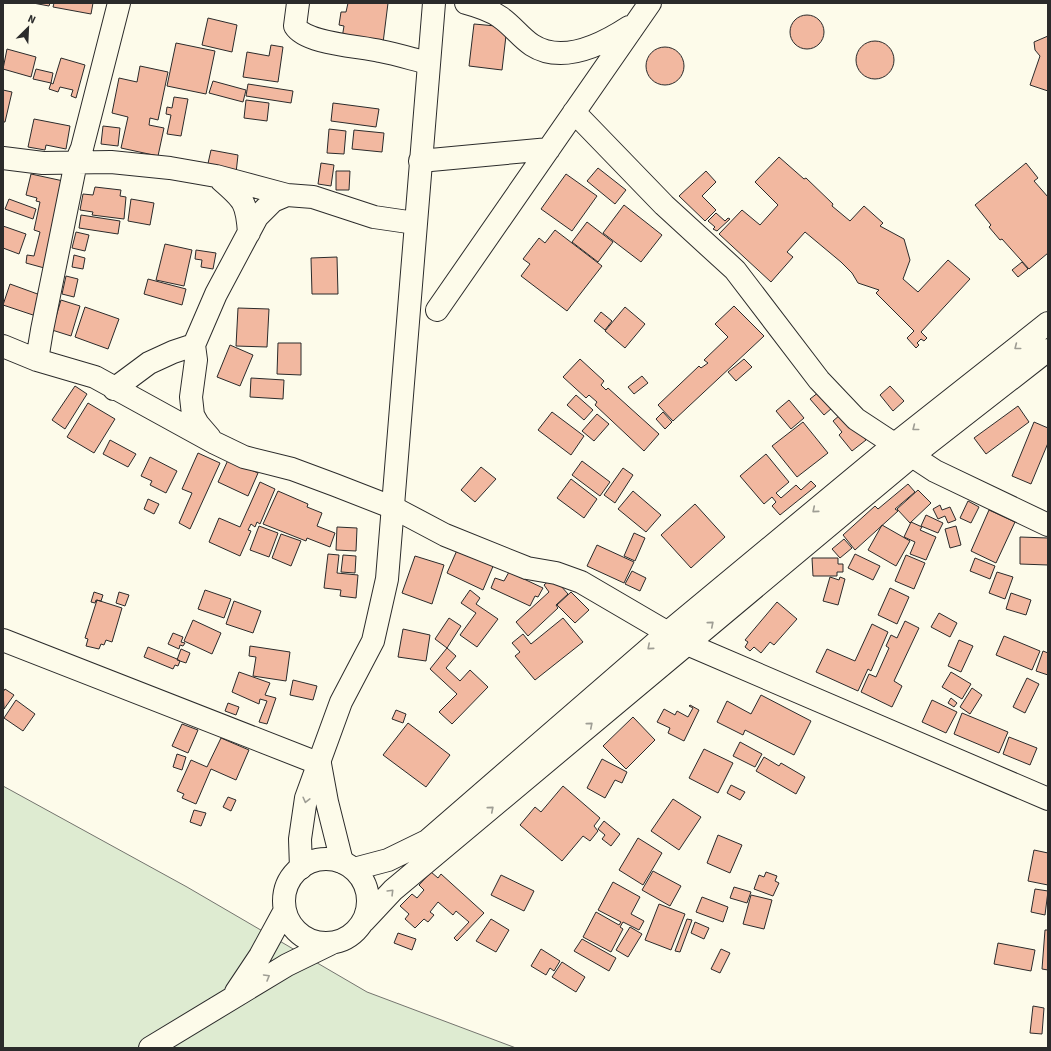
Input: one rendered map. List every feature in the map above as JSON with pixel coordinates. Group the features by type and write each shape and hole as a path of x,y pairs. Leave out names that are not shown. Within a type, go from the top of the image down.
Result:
{"main road":[{"path":"37,360 76,162 82,148 119,3"},
{"path":"298,3 295,26 298,31 305,35 318,39 396,54 428,63"},
{"path":"301,868 300,839 306,798 320,764 341,702 373,641 387,579 394,508 415,223 434,3"},
{"path":"466,3 483,8 500,17 534,46 547,52 566,53 593,46 614,37 636,22"},
{"path":"436,310 650,3"},
{"path":"574,112 664,205 735,270 819,380 856,419 935,471 1048,525"},
{"path":"420,161 548,149"},
{"path":"3,158 43,163 111,162 170,168 216,176 287,195 313,197 374,217 415,223"},
{"path":"216,176 243,200 247,212 249,233"},
{"path":"214,443 198,424 193,414 191,397 196,360 194,345 216,294 257,217 268,206 287,195"},
{"path":"152,1046 233,996 287,965 332,943 345,939 356,932 364,921 393,890 687,644 903,450 1048,323"},
{"path":"114,389 149,363 173,352 194,345"},
{"path":"3,346 37,360 95,377 114,389 214,443 244,457 292,469 394,508 445,535 526,568 556,574 581,582 687,644 1048,799"},
{"path":"348,866 388,860 427,841 667,633 903,450 1048,350"},
{"path":"3,640 320,764"},
{"path":"320,764 327,802 348,866"},
{"path":"332,943 316,942 302,936 291,924 285,910 284,898 287,886 292,876 301,868 310,862 332,859 348,866 363,880 368,893 368,907 364,921"},
{"path":"233,996 260,956 285,910"}],"green space":[{"path":"3,786 187,887 367,992 516,1048 3,1048"}],"building":[{"path":"33,3 50,3 49,6"},
{"path":"54,3 93,3 91,14 53,7"},
{"path":"348,3 388,3 383,43 342,38 344,26 339,25 341,12 346,12"},
{"path":"810,15 817,17 822,22 824,32 822,42 817,47 804,49 797,47 792,42 790,29 792,22 797,17"},
{"path":"208,18 237,25 232,52 202,45"},
{"path":"474,24 507,27 502,70 469,66"},
{"path":"1048,36 1048,91 1030,85 1040,56 1035,50 1034,42"},
{"path":"875,41 885,44 891,50 894,60 891,70 885,76 875,79 865,76 859,70 856,60 859,50 865,44"},
{"path":"176,43 215,51 206,94 167,86"},
{"path":"271,45 283,47 278,82 243,77 247,52 269,56"},
{"path":"661,47 669,47 676,50 681,55 684,66 681,77 676,82 669,85 661,85 654,82 649,77 646,70 646,62 649,55 654,50"},
{"path":"7,49 36,57 31,77 3,69"},
{"path":"61,58 85,65 76,98 71,96 73,90 60,87 58,92 49,89 51,83 53,84"},
{"path":"140,66 168,72 158,120 150,118 149,125 164,128 158,156 121,148 128,117 112,113 119,78 137,82"},
{"path":"36,69 53,73 51,83 33,79"},
{"path":"213,81 246,90 243,102 209,93"},
{"path":"248,84 293,91 291,103 246,96"},
{"path":"3,90 12,92 5,122 3,122"},
{"path":"174,97 188,99 181,136 167,134 171,115 166,114 167,107 172,108"},
{"path":"246,100 269,103 267,121 244,118"},
{"path":"333,103 379,109 376,127 331,121"},
{"path":"34,119 70,126 66,149 46,145 45,150 28,147"},
{"path":"103,126 120,128 118,146 101,144"},
{"path":"329,129 346,131 344,154 327,153"},
{"path":"354,130 384,133 382,152 352,149"},
{"path":"211,150 238,155 236,173 207,168"},
{"path":"779,157 804,179 806,178 833,204 832,206 850,221 864,206 883,223 880,226 904,239 910,260 903,279 918,292 948,260 970,279 921,332 927,338 924,341 921,339 917,343 919,345 916,348 907,338 914,331 876,293 879,290 858,283 852,273 841,262 805,232 787,252 793,257 771,282 719,234 742,210 760,225 778,205 755,182"},
{"path":"321,163 334,165 331,186 318,184"},
{"path":"1026,163 1038,178 1034,181 1048,197 1048,253 1029,269 989,227 991,225 975,205"},
{"path":"598,168 626,190 615,204 587,181"},
{"path":"336,171 350,171 349,190 336,190"},
{"path":"706,171 716,182 702,196 716,210 705,221 679,196"},
{"path":"31,174 68,182 48,269 26,263 27,255 34,256 40,232 34,230 40,202 36,201 37,198 26,195"},
{"path":"566,174 597,196 572,231 541,209"},
{"path":"95,187 121,190 120,196 126,197 124,219 92,215 93,212 80,210 83,194 93,195"},
{"path":"9,199 36,209 33,219 5,209"},
{"path":"131,199 154,203 150,225 128,221"},
{"path":"624,205 662,235 641,262 603,233"},
{"path":"716,213 725,221 728,218 730,219 717,231 713,229 715,227 708,221"},
{"path":"81,215 120,221 118,234 79,228"},
{"path":"587,222 613,242 598,262 572,242"},
{"path":"3,226 26,234 19,254 3,248"},
{"path":"555,230 602,266 567,311 521,276 530,264 523,259 539,238 545,243"},
{"path":"76,232 89,235 85,251 72,248"},
{"path":"165,244 192,250 184,286 156,280"},
{"path":"196,250 216,253 213,269 201,267 202,260 195,259"},
{"path":"74,255 85,258 83,269 72,267"},
{"path":"337,257 338,294 312,294 311,258"},
{"path":"1022,262 1028,269 1018,277 1012,270"},
{"path":"66,276 78,279 74,297 62,294"},
{"path":"148,279 186,289 182,305 144,294"},
{"path":"10,284 43,296 36,316 3,305"},
{"path":"61,300 80,306 71,336 52,330"},
{"path":"734,306 764,336 673,421 658,405 699,366 701,368 708,363 704,360 728,337 715,324"},
{"path":"85,307 119,319 108,349 75,337"},
{"path":"625,307 645,324 625,348 605,331"},
{"path":"238,308 269,309 267,347 236,346"},
{"path":"601,312 612,321 605,330 594,321"},
{"path":"278,343 301,343 301,375 277,374"},
{"path":"230,345 253,355 240,386 217,377"},
{"path":"580,359 604,381 601,385 606,390 608,388 659,434 644,451 595,405 597,402 589,395 586,398 563,377"},
{"path":"744,359 752,367 736,381 728,372"},
{"path":"642,376 648,383 634,394 628,387"},
{"path":"251,378 284,380 283,399 250,397"},
{"path":"75,386 87,394 65,429 52,420"},
{"path":"890,386 904,401 893,411 880,395"},
{"path":"819,392 832,408 824,415 810,399"},
{"path":"576,395 593,410 584,420 567,405"},
{"path":"789,400 804,418 791,429 776,411"},
{"path":"88,403 115,419 94,453 67,437"},
{"path":"1018,406 1029,422 986,454 974,438"},
{"path":"552,412 584,436 571,455 538,430"},
{"path":"663,412 672,422 665,429 656,419"},
{"path":"597,414 609,424 594,441 582,431"},
{"path":"840,415 852,424 866,440 852,451 839,435 842,432 833,421"},
{"path":"803,422 828,453 797,477 772,446"},
{"path":"1034,422 1048,428 1048,443 1031,484 1012,476"},
{"path":"110,440 136,454 128,467 103,454"},
{"path":"198,453 220,463 190,529 179,523 192,493 182,489"},
{"path":"766,454 789,482 776,493 781,498 796,485 801,490 811,481 816,486 780,515 772,506 776,502 772,497 764,504 740,476"},
{"path":"150,457 177,471 166,493 150,485 152,481 141,476"},
{"path":"228,460 258,473 248,496 218,482"},
{"path":"582,461 610,482 600,496 572,475"},
{"path":"481,467 496,479 475,502 461,490"},
{"path":"623,468 633,475 615,503 604,495"},
{"path":"571,479 597,499 584,518 557,498"},
{"path":"260,482 275,489 260,524 257,522 255,527 251,524 248,530 251,531 240,556 209,542 219,518 240,527"},
{"path":"908,484 915,492 895,509 898,511 855,550 843,535 875,506 878,509"},
{"path":"918,490 931,503 910,523 897,509"},
{"path":"278,491 308,504 307,507 322,513 317,526 335,533 330,547 307,538 306,541 263,524"},
{"path":"633,491 661,515 646,532 618,509"},
{"path":"148,499 159,504 154,514 144,509"},
{"path":"968,501 979,507 971,523 960,518"},
{"path":"695,504 725,537 691,568 661,535"},
{"path":"940,505 942,510 950,507 956,520 948,523 945,516 938,519 933,509"},
{"path":"989,510 1015,522 996,563 971,551"},
{"path":"926,515 943,523 938,533 921,526"},
{"path":"911,522 922,527 920,530 936,537 926,560 910,554 915,542 904,537"},
{"path":"882,525 910,541 896,566 868,550"},
{"path":"259,526 278,533 269,557 250,550"},
{"path":"956,526 961,545 950,548 945,529"},
{"path":"337,527 357,528 356,551 336,550"},
{"path":"634,533 645,538 635,561 624,556"},
{"path":"281,534 301,541 291,566 272,558"},
{"path":"1020,537 1048,538 1048,565 1020,564"},
{"path":"844,539 852,548 840,558 832,549"},
{"path":"597,545 634,562 624,583 587,566"},
{"path":"458,548 494,564 483,590 447,573"},
{"path":"328,554 339,555 337,573 358,575 356,598 340,596 341,590 324,588"},
{"path":"855,554 880,566 873,580 848,568"},
{"path":"343,555 356,556 355,573 341,572"},
{"path":"906,555 925,563 914,589 895,581"},
{"path":"415,556 444,565 432,604 402,593"},
{"path":"812,558 838,558 838,564 843,564 843,572 837,572 837,576 813,576"},
{"path":"975,558 995,566 990,579 970,571"},
{"path":"632,571 646,578 640,591 625,584"},
{"path":"509,572 543,588 538,597 535,596 530,606 491,588 495,578 504,581"},
{"path":"997,572 1013,577 1005,599 989,593"},
{"path":"553,577 568,594 556,605 558,608 528,636 516,622 549,592 544,585"},
{"path":"830,577 839,580 840,577 845,579 838,605 823,601"},
{"path":"890,588 909,597 897,624 878,615"},
{"path":"205,590 231,599 224,618 198,609"},
{"path":"470,590 480,598 476,604 498,619 477,647 460,635 476,613 461,603"},
{"path":"94,592 103,595 101,601 96,600 95,603 91,602"},
{"path":"119,592 129,595 125,606 116,603"},
{"path":"571,592 589,610 575,623 557,605"},
{"path":"1011,593 1031,600 1026,615 1006,609"},
{"path":"97,600 122,608 112,642 106,640 104,645 101,644 99,649 86,646 88,639 85,638"},
{"path":"234,601 261,611 253,633 226,624"},
{"path":"777,602 797,619 774,645 770,642 761,653 754,647 750,651 745,647 748,642 745,640"},
{"path":"939,613 957,623 950,637 931,627"},
{"path":"449,618 461,626 447,648 435,639"},
{"path":"563,618 583,642 535,680 515,656 520,652 512,643 523,634 531,644"},
{"path":"193,620 221,633 212,654 184,641"},
{"path":"905,621 919,628 894,681 902,686 892,707 861,692 869,674 876,677 889,648 886,646 891,635 897,638"},
{"path":"872,624 888,632 871,671 868,669 858,691 816,672 827,649 855,661"},
{"path":"403,629 430,635 426,661 398,657"},
{"path":"173,633 183,637 181,642 185,643 183,646 180,645 179,649 168,644"},
{"path":"1004,636 1040,651 1032,670 996,655"},
{"path":"959,640 973,646 961,672 948,666"},
{"path":"250,646 290,652 286,681 253,676 256,657 249,656"},
{"path":"148,647 177,659 180,661 178,666 175,665 173,669 144,657"},
{"path":"447,648 456,656 446,668 460,681 470,670 488,687 452,724 439,712 457,694 430,669"},
{"path":"181,649 190,653 186,663 177,660"},
{"path":"1043,651 1048,653 1048,675 1036,671"},
{"path":"239,672 270,683 265,695 276,698 267,724 259,722 267,701 260,699 259,704 232,692"},
{"path":"951,672 971,684 962,699 942,687"},
{"path":"1027,678 1039,684 1025,713 1013,707"},
{"path":"293,680 317,686 313,700 290,695"},
{"path":"972,688 982,695 970,714 960,707"},
{"path":"5,689 14,695 4,709 3,692"},
{"path":"761,695 811,721 794,755 745,730 743,735 717,722 727,701 751,714"},
{"path":"951,698 957,703 954,707 948,703"},
{"path":"16,700 35,714 23,731 4,718"},
{"path":"932,700 957,712 946,733 922,722"},
{"path":"228,703 239,707 236,715 225,711"},
{"path":"690,705 699,710 684,741 668,733 670,728 657,722 664,709 675,715 677,711 688,717 693,708 689,706"},
{"path":"396,710 406,714 403,723 392,719"},
{"path":"962,713 1008,732 999,753 954,734"},
{"path":"633,717 655,740 626,769 603,746"},
{"path":"408,723 450,755 426,787 383,755"},
{"path":"182,724 198,730 188,753 172,746"},
{"path":"1009,737 1037,748 1030,765 1003,754"},
{"path":"221,738 249,750 236,780 211,769 196,804 182,798 184,794 177,791 191,760 207,767"},
{"path":"740,742 762,754 755,767 733,756"},
{"path":"704,749 733,763 718,793 689,778"},
{"path":"177,754 186,757 182,770 173,767"},
{"path":"764,757 779,766 781,763 805,777 796,794 756,771"},
{"path":"602,759 627,772 622,783 615,780 605,798 587,788"},
{"path":"731,785 745,792 740,800 727,793"},
{"path":"563,786 600,818 594,826 598,831 590,841 583,836 562,861 520,825 535,807 541,812"},
{"path":"228,797 236,800 231,811 223,807"},
{"path":"673,799 701,817 679,850 651,831"},
{"path":"194,810 206,813 201,826 190,822"},
{"path":"604,821 620,834 611,846 602,839 605,835 598,829"},
{"path":"718,835 742,845 730,873 707,863"},
{"path":"638,838 662,853 643,885 619,870"},
{"path":"1034,850 1048,853 1048,885 1028,881"},
{"path":"653,871 681,886 670,906 642,890"},
{"path":"431,872 438,878 441,874 484,913 457,941 454,938 469,922 456,911 453,915 438,902 430,912 434,915 428,922 424,919 415,928 405,919 409,914 400,906 412,894 417,898 424,890 419,885"},
{"path":"766,872 777,876 775,881 779,883 773,896 754,889 759,875 764,877"},
{"path":"501,875 534,891 524,911 491,895"},
{"path":"613,882 640,897 631,914 644,921 639,930 623,922 620,927 623,929 611,952 583,937 596,912 619,925 621,922 598,910"},
{"path":"734,887 751,892 747,903 730,898"},
{"path":"1035,889 1048,891 1045,915 1031,912"},
{"path":"751,895 772,900 764,929 743,924"},
{"path":"702,897 728,907 723,922 696,912"},
{"path":"659,904 685,914 671,950 645,940"},
{"path":"491,919 509,930 496,952 476,941"},
{"path":"687,919 692,920 680,952 675,951"},
{"path":"695,922 709,928 704,939 691,933"},
{"path":"630,927 642,934 628,957 616,950"},
{"path":"1045,930 1048,930 1048,970 1042,969"},
{"path":"398,933 416,939 412,950 394,943"},
{"path":"582,939 616,958 609,971 574,951"},
{"path":"998,943 1035,950 1031,971 994,964"},
{"path":"541,949 560,961 554,971 550,968 546,975 531,966"},
{"path":"721,949 730,953 720,973 711,969"},
{"path":"562,962 585,977 576,992 552,977"},
{"path":"1033,1006 1044,1008 1042,1034 1030,1033"}]}
